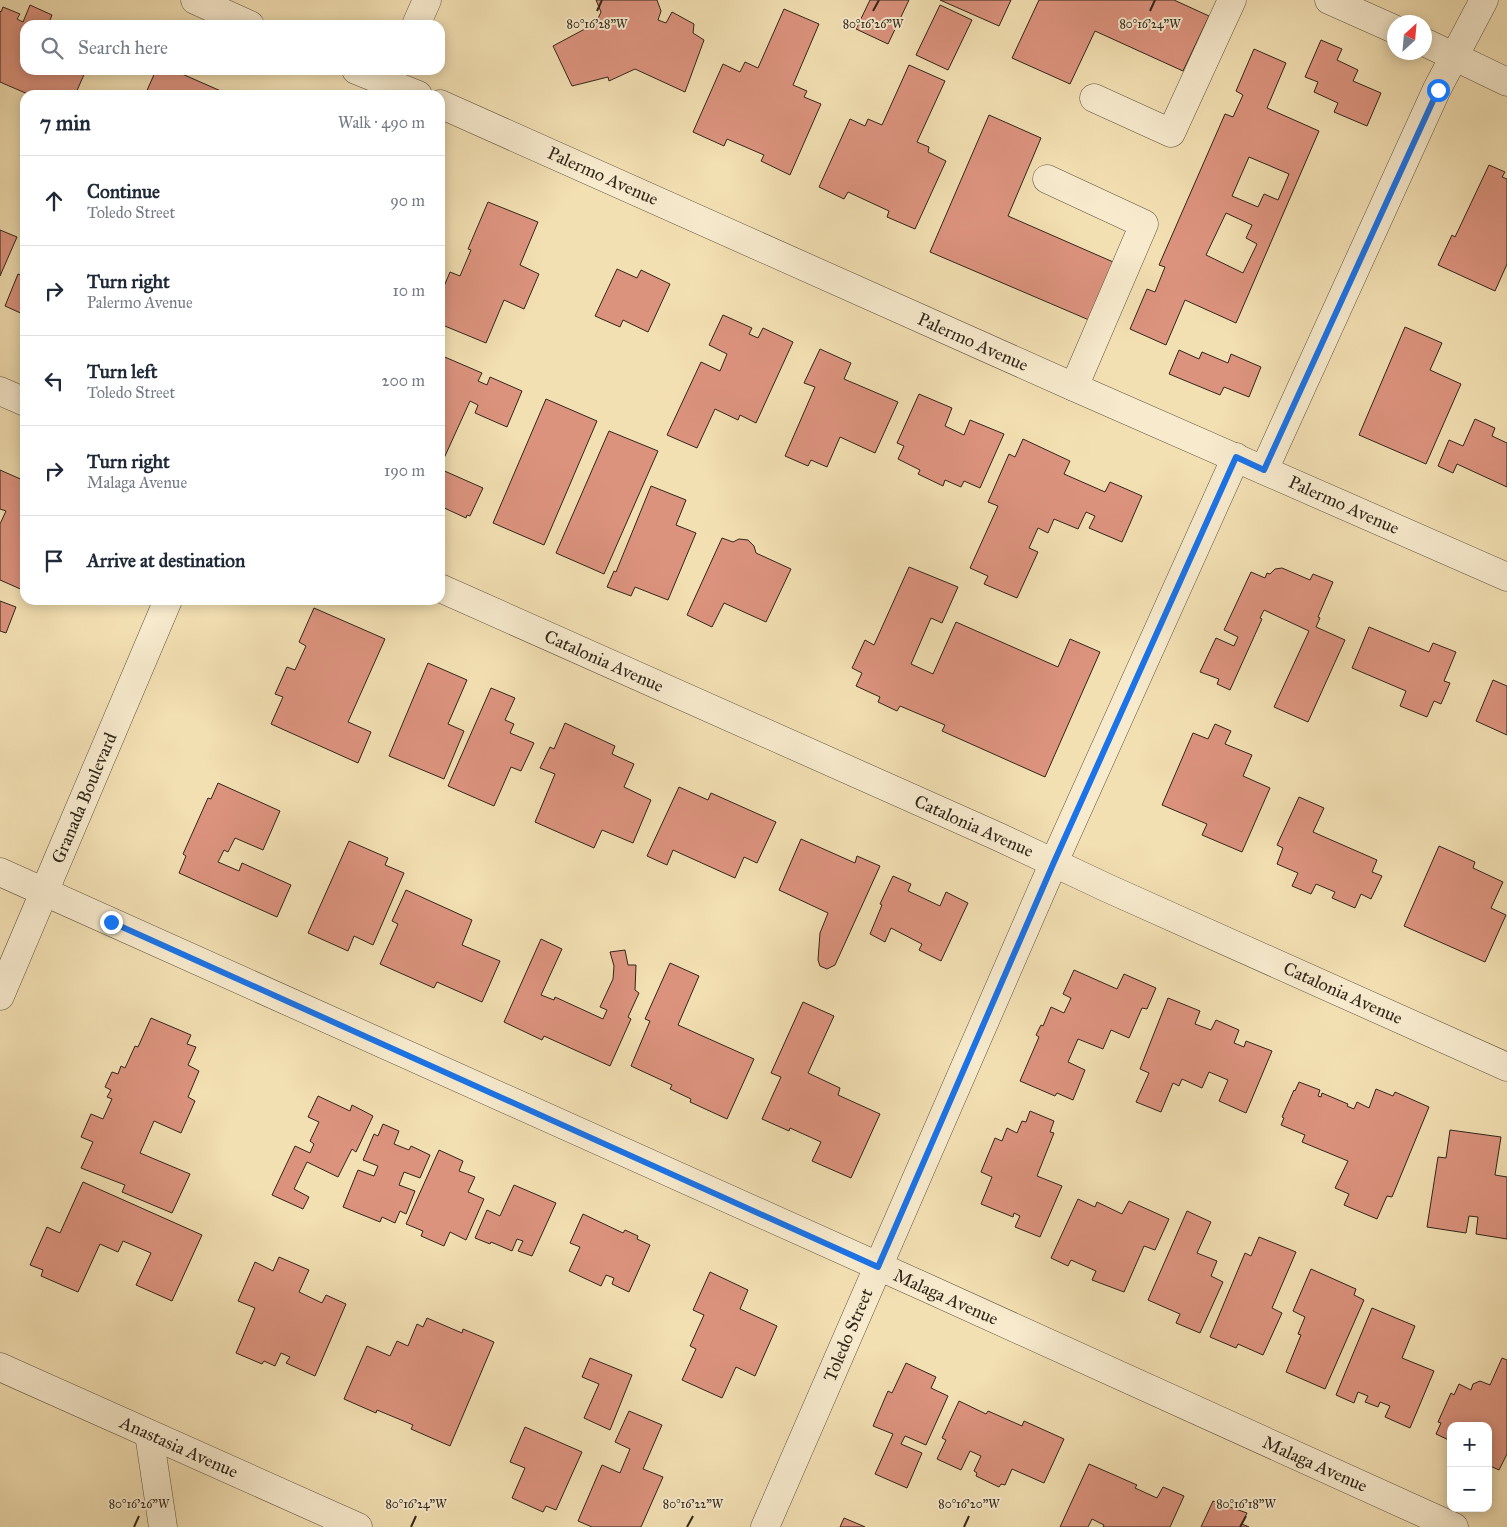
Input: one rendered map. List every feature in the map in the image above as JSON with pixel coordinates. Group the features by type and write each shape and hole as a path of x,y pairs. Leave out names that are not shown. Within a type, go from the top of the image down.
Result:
{"street":[{"path":"195,0 239,20"},
{"path":"418,20 427,0"},
{"path":"1094,98 1171,133 1232,0"},
{"path":"1329,0 1387,26"},
{"path":"1264,470 1438,90 1484,0"},
{"path":"1432,46 1507,82"},
{"path":"369,75 407,90"},
{"name":"Palermo Avenue","path":"445,106 1074,387 1507,577"},
{"path":"1047,180 1144,224 1074,387"},
{"path":"0,391 20,400"},
{"name":"Toledo Street","path":"765,1527 1054,862 1236,457"},
{"name":"Catalonia Avenue","path":"445,590 1507,1067"},
{"name":"Granada Boulevard","path":"0,996 166,605"},
{"name":"Malaga Avenue","path":"0,872 1454,1527"},
{"name":"Anastasia Avenue","path":"0,1367 358,1527"},
{"path":"149,1434 163,1527"}],"building":[{"path":"596,0 657,0 661,11 658,20 666,23 672,12 694,24 693,33 704,40 685,92 635,69 609,81 608,77 572,86 553,46 596,23 601,12"},
{"path":"870,0 909,0 888,44 856,29"},
{"path":"940,0 1011,0 999,26"},
{"path":"1039,0 1174,0 1209,16 1183,71 1095,31 1070,84 1012,58"},
{"path":"30,5 52,15 50,20 24,20"},
{"path":"940,5 972,20 948,70 916,55"},
{"path":"3,7 20,14 17,19 20,20 20,75 84,75 77,90 20,91 0,82 0,11"},
{"path":"784,9 819,24 793,85 807,91 804,97 821,104 790,175 761,161 764,155 727,139 724,146 693,132 723,64 740,72 745,62 758,68"},
{"path":"1321,40 1342,49 1337,60 1358,70 1353,81 1381,93 1367,126 1334,112 1338,103 1314,92 1318,82 1305,77"},
{"path":"1254,49 1286,63 1267,108 1319,131 1236,323 1185,300 1166,345 1130,329 1147,289 1155,292 1165,267 1159,265 1225,114 1233,117 1243,95 1236,91","holes":["1249,157 1289,174 1278,200 1264,194 1258,207 1232,196","1226,213 1252,225 1246,238 1257,244 1243,273 1206,255"]},
{"path":"909,65 945,81 917,142 929,147 928,152 946,161 915,229 887,217 889,211 848,192 844,199 819,187 850,119 865,126 868,119 882,125"},
{"path":"154,75 184,75 219,90 147,90"},
{"path":"989,115 1041,138 1008,216 1120,265 1096,323 930,252"},
{"path":"1489,165 1505,172 1502,177 1507,179 1507,264 1495,291 1438,265 1452,235 1455,237"},
{"path":"488,202 538,222 520,265 539,274 524,309 504,300 486,343 445,326 445,284 450,272 460,276 471,250 468,249"},
{"path":"0,230 17,237 0,276"},
{"path":"617,269 637,278 641,270 670,284 648,332 623,320 620,327 595,316"},
{"path":"18,274 20,275 20,313 5,306"},
{"path":"723,315 752,328 749,334 758,338 763,328 793,342 756,423 740,415 738,420 715,409 697,448 667,435 701,362 720,371 727,354 709,345"},
{"path":"1405,327 1442,343 1430,370 1461,384 1426,464 1359,435"},
{"path":"820,349 851,363 844,379 898,402 875,453 840,437 827,467 811,460 808,466 785,456 815,387 804,383"},
{"path":"1179,350 1199,359 1202,352 1228,363 1231,354 1261,367 1249,397 1224,387 1220,395 1169,374"},
{"path":"445,357 482,373 478,381 487,385 490,377 522,391 507,427 475,413 478,405 470,401 445,456"},
{"path":"919,394 952,408 945,426 964,435 970,420 1004,434 980,488 964,481 961,487 945,480 943,486 918,474 920,470 898,459 904,446 897,443"},
{"path":"546,399 597,421 544,545 493,523"},
{"path":"1475,419 1495,428 1492,436 1507,443 1507,487 1457,464 1453,473 1438,466 1449,440 1463,446"},
{"path":"609,431 658,451 604,574 556,553"},
{"path":"1023,439 1070,461 1064,474 1105,492 1110,482 1142,496 1122,542 1089,528 1095,516 1086,512 1078,529 1054,519 1048,533 1038,528 1029,548 1038,552 1017,598 984,584 988,576 970,568 998,506 988,502 1009,454 1015,457"},
{"path":"0,470 20,479 20,589 0,580 0,524 6,511 0,509"},
{"path":"445,471 483,488 470,516 467,515 466,518 445,508"},
{"path":"651,486 686,500 676,525 696,533 668,600 635,587 631,596 607,587 614,571 616,572"},
{"path":"722,538 733,542 739,539 748,540 754,546 756,553 791,569 766,622 724,603 712,627 687,615"},
{"path":"909,567 958,587 942,623 931,618 911,664 933,674 956,622 1058,667 1070,639 1100,652 1045,777 942,731 945,725 900,706 897,711 878,702 880,697 856,686 862,673 852,668 865,640 874,645"},
{"path":"1282,568 1310,580 1313,574 1333,582 1318,617 1320,618 1316,627 1345,640 1308,722 1274,707 1309,631 1264,610 1260,618 1262,619 1230,690 1217,684 1219,679 1200,672 1216,638 1234,646 1238,637 1224,630 1251,572 1265,578 1267,573 1270,574 1275,569"},
{"path":"0,601 16,607 6,633 0,631"},
{"path":"314,608 385,639 348,722 371,732 358,763 271,724 283,697 275,694 287,667 295,670 306,646 299,642"},
{"path":"1369,627 1429,652 1433,643 1456,652 1444,681 1450,683 1441,704 1434,701 1427,717 1400,706 1406,691 1352,668"},
{"path":"428,663 467,680 448,724 464,731 444,779 389,756"},
{"path":"1493,680 1507,686 1507,735 1476,721"},
{"path":"491,688 515,698 505,720 514,724 510,733 534,743 521,771 511,767 494,806 448,786"},
{"path":"565,723 615,746 612,754 634,764 624,787 651,800 633,843 602,830 594,848 535,822 555,774 540,768 550,747 554,749"},
{"path":"1215,724 1231,731 1225,744 1252,755 1243,776 1270,788 1242,852 1202,835 1207,824 1162,805 1193,733 1208,739"},
{"path":"218,783 280,811 263,850 235,838 228,852 224,850 218,862 239,871 242,863 291,885 277,917 179,873 186,856 183,854 208,798 211,799"},
{"path":"679,787 708,800 711,793 776,822 757,863 744,857 735,878 673,850 667,865 647,856"},
{"path":"1299,797 1324,808 1313,832 1377,860 1372,872 1382,876 1371,899 1361,894 1355,908 1332,898 1335,892 1316,884 1311,894 1292,886 1298,873 1277,864 1283,848 1277,845"},
{"path":"801,839 855,863 857,856 880,866 835,965 827,969 820,966 818,960 820,933 828,913 779,890"},
{"path":"349,841 388,858 385,865 404,873 373,945 354,936 348,951 308,933"},
{"path":"1439,846 1475,862 1473,868 1503,882 1491,908 1506,915 1485,962 1404,926"},
{"path":"893,876 911,884 908,891 940,906 946,892 968,903 941,961 919,950 922,944 891,928 885,942 870,934 882,905 880,904"},
{"path":"406,890 472,920 462,945 500,961 482,1002 437,982 434,988 380,964 398,924 392,921"},
{"path":"541,939 562,949 541,995 554,1000 555,997 603,1019 607,1010 600,1007 613,979 614,966 610,952 625,950 628,965 636,965 635,990 639,993 628,1017 631,1019 610,1066 544,1036 542,1040 504,1022"},
{"path":"670,963 699,976 678,1025 754,1059 727,1119 690,1102 691,1099 670,1089 672,1085 631,1066 650,1021 645,1019"},
{"path":"1074,970 1117,989 1124,974 1156,988 1147,1009 1142,1008 1129,1038 1111,1030 1103,1049 1078,1039 1068,1062 1085,1070 1073,1100 1057,1093 1055,1096 1020,1081 1039,1037 1036,1035 1041,1025 1043,1026 1051,1007 1064,1013 1071,998 1063,994"},
{"path":"1168,998 1200,1011 1195,1024 1211,1030 1216,1020 1239,1030 1234,1043 1244,1047 1246,1041 1272,1051 1246,1113 1219,1101 1228,1080 1209,1072 1202,1088 1182,1079 1179,1086 1173,1083 1161,1112 1136,1102 1149,1073 1140,1069"},
{"path":"803,1002 834,1016 808,1073 840,1088 838,1095 880,1114 851,1178 812,1161 821,1142 790,1128 789,1131 762,1119 781,1077 771,1073"},
{"path":"151,1018 191,1035 187,1044 196,1047 188,1065 199,1071 188,1097 195,1101 181,1133 154,1121 140,1153 190,1174 172,1213 122,1192 125,1185 81,1168 93,1142 81,1137 91,1114 103,1119 112,1099 107,1097 111,1090 105,1087 112,1072 118,1074 121,1066 125,1068 135,1046 138,1047"},
{"path":"1299,1082 1320,1090 1318,1096 1321,1097 1322,1093 1348,1104 1347,1106 1354,1109 1357,1102 1369,1108 1376,1089 1393,1096 1395,1092 1429,1107 1392,1197 1387,1196 1377,1219 1344,1205 1349,1194 1335,1188 1348,1161 1302,1142 1305,1135 1281,1125 1284,1118 1282,1117"},
{"path":"318,1096 350,1111 352,1105 373,1116 356,1152 352,1149 338,1177 307,1162 294,1189 309,1197 303,1209 272,1195 295,1146 310,1153 314,1144 310,1141 319,1122 308,1117"},
{"path":"1030,1111 1054,1121 1050,1132 1054,1133 1037,1176 1062,1186 1040,1237 1015,1227 1020,1216 1014,1213 1013,1217 981,1204 992,1177 981,1172 995,1138 1002,1141 1007,1128 1017,1133 1022,1121 1026,1122"},
{"path":"383,1124 399,1131 394,1144 409,1150 411,1146 430,1155 420,1178 404,1172 399,1185 415,1191 406,1214 400,1211 395,1223 382,1217 380,1222 343,1207 358,1170 374,1176 378,1166 363,1160 374,1134 378,1136"},
{"path":"1450,1130 1501,1137 1495,1175 1507,1177 1507,1239 1476,1234 1478,1217 1469,1216 1466,1233 1427,1227 1438,1157 1446,1158"},
{"path":"439,1150 463,1161 459,1171 475,1177 468,1192 484,1199 466,1240 450,1232 444,1246 421,1236 423,1231 406,1224"},
{"path":"83,1182 202,1235 172,1301 136,1285 151,1253 123,1241 118,1252 100,1244 78,1292 41,1276 43,1270 30,1265 47,1227 60,1233"},
{"path":"514,1185 556,1203 532,1256 518,1251 523,1241 517,1239 512,1251 491,1242 490,1244 475,1238 487,1210 500,1216"},
{"path":"1078,1199 1095,1207 1097,1202 1122,1214 1129,1201 1169,1219 1155,1250 1144,1246 1124,1292 1092,1280 1096,1271 1071,1260 1068,1266 1051,1258"},
{"path":"1187,1211 1211,1222 1197,1253 1217,1261 1211,1276 1223,1282 1200,1333 1176,1323 1180,1314 1148,1300"},
{"path":"583,1214 623,1233 625,1230 638,1236 637,1239 650,1245 629,1292 612,1284 614,1278 606,1275 601,1286 569,1271 580,1247 570,1243"},
{"path":"1259,1237 1296,1252 1272,1308 1282,1313 1263,1355 1238,1344 1236,1348 1210,1337 1245,1253 1251,1256"},
{"path":"279,1257 309,1270 299,1292 322,1303 326,1295 346,1304 315,1376 286,1363 290,1357 281,1353 275,1366 264,1361 262,1364 236,1353 255,1308 238,1301 255,1262 273,1271"},
{"path":"1311,1269 1356,1289 1354,1295 1364,1300 1325,1389 1286,1372 1301,1335 1298,1334 1305,1317 1293,1311"},
{"path":"710,1272 748,1290 740,1309 777,1326 755,1376 736,1367 722,1398 682,1380 696,1349 690,1346 704,1315 693,1310"},
{"path":"1372,1308 1415,1326 1402,1358 1434,1371 1410,1428 1385,1417 1390,1406 1380,1402 1378,1407 1365,1402 1368,1396 1358,1392 1354,1403 1336,1395"},
{"path":"427,1318 462,1333 463,1329 494,1342 450,1446 411,1429 413,1425 377,1410 376,1413 344,1399 367,1346 390,1356 397,1341 408,1346 417,1324 423,1327"},
{"path":"590,1358 632,1375 610,1430 584,1418 599,1384 582,1377"},
{"path":"1502,1358 1507,1360 1507,1454 1499,1470 1492,1467 1492,1422 1447,1422 1447,1439 1436,1434 1441,1423 1438,1422 1451,1393 1454,1395 1459,1384 1471,1390 1473,1384 1480,1381 1490,1385"},
{"path":"906,1363 936,1377 931,1388 948,1396 926,1445 905,1436 901,1444 922,1453 907,1488 875,1474 893,1434 873,1426 888,1391 892,1393"},
{"path":"959,1401 986,1414 988,1411 1022,1426 1024,1421 1064,1439 1044,1483 1012,1469 1005,1485 1001,1484 999,1487 976,1476 977,1473 974,1471 981,1456 970,1451 961,1470 937,1459 946,1440 942,1438"},
{"path":"629,1411 662,1425 643,1469 663,1477 641,1527 592,1527 578,1521 602,1465 620,1473 630,1449 615,1442"},
{"path":"525,1427 582,1452 556,1510 546,1506 543,1512 512,1498 525,1468 510,1462"},
{"path":"1089,1464 1137,1485 1135,1488 1157,1498 1163,1487 1184,1496 1170,1527 1103,1527 1104,1525 1092,1519 1088,1527 1060,1527"},
{"path":"1213,1501 1247,1513 1242,1524 1249,1527 1201,1527"},
{"path":"844,1518 863,1526 865,1527 840,1527"}],"route":[{"path":"111,922 878,1267 1054,862 1236,457 1264,470 1438,90"}]}
